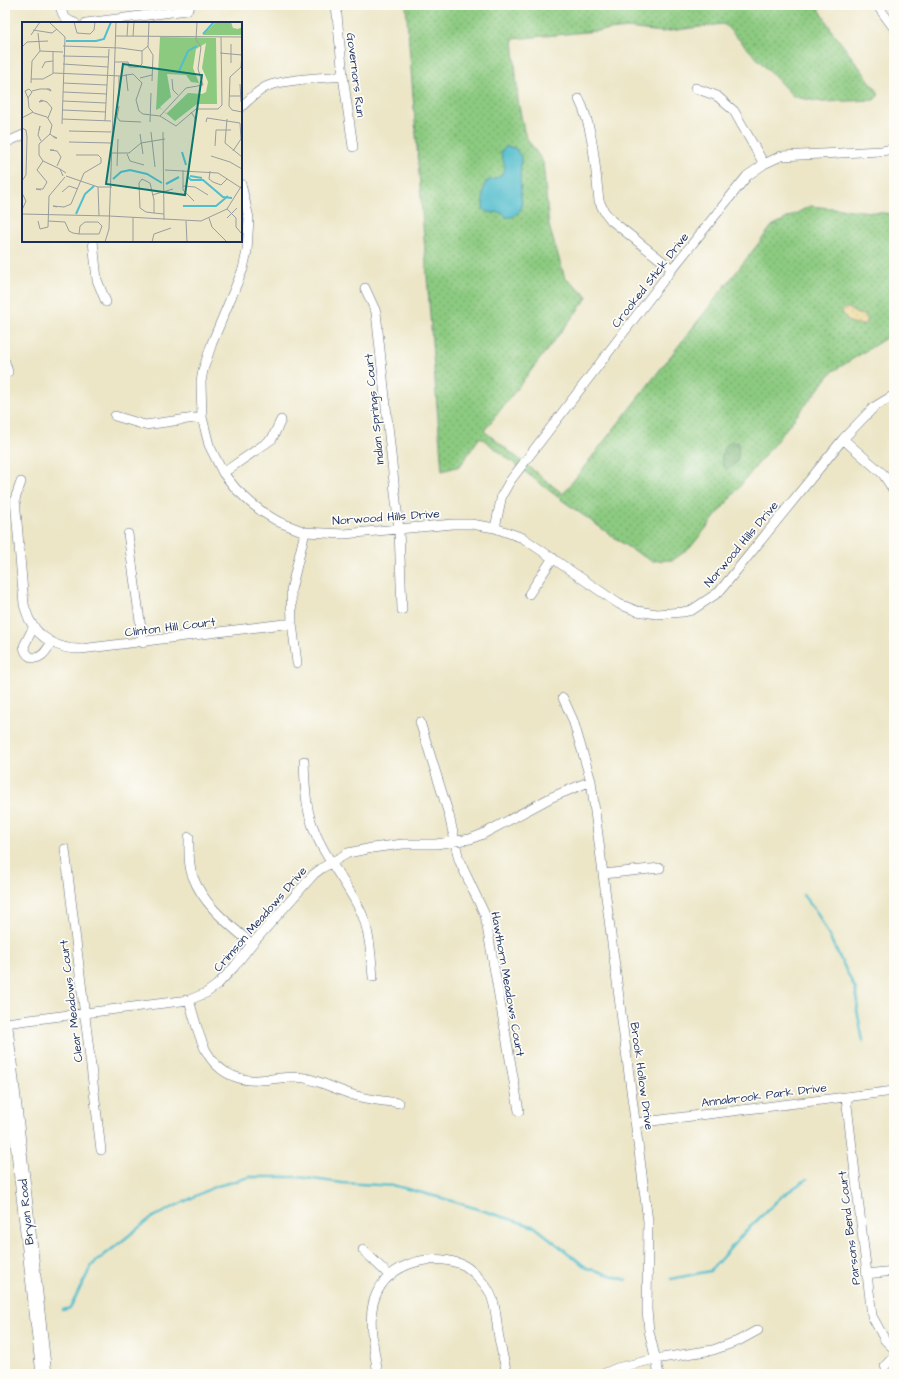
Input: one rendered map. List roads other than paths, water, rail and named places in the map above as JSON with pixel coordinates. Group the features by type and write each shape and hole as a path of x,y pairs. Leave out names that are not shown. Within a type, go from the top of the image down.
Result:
{"main road":[{"name":"Bryan Road","path":"5,1027 44,1374"}],"street":[{"path":"60,5 62,15 68,21 72,22"},
{"name":"Governors Run","path":"336,5 343,76 353,147"},
{"path":"877,5 894,28"},
{"path":"94,22 187,10 191,6"},
{"path":"242,107 255,94 268,86 285,82 343,76"},
{"path":"695,88 717,96 734,111 764,164"},
{"path":"579,99 586,113 590,126 599,201 604,211 611,220 672,269"},
{"path":"5,143 22,134"},
{"name":"Crooked Stick Drive","path":"495,528 502,495 510,480 672,269 747,176 764,164 781,156 881,151 894,148"},
{"name":"Norwood Hills Drive","path":"242,188 249,218 247,251 243,269 212,343 203,370 201,382 202,417 209,445 223,473 251,503 264,513 279,522 305,532 344,534 453,524 471,524 495,528 523,538 619,604 636,611 658,614 692,610 719,592 843,439 874,407 894,395"},
{"path":"93,242 97,280 106,302"},
{"name":"Indian Springs Court","path":"365,288 376,312 399,530 402,610"},
{"path":"5,362 8,372"},
{"path":"115,416 145,425 202,417"},
{"path":"223,473 272,439 281,420"},
{"path":"843,439 883,474 894,491"},
{"name":"Clinton Hill Court","path":"21,482 15,499 24,604 29,619 34,626 56,645 74,650 143,643 292,623"},
{"path":"297,663 292,623 291,590 305,532"},
{"path":"128,534 143,643"},
{"path":"529,594 553,558"},
{"path":"34,626 24,646 26,654 29,657 34,658 43,655 52,642"},
{"name":"Brook Hollow Drive","path":"562,698 573,720 591,781 648,1221 647,1310 649,1331 659,1374"},
{"name":"Hawthorn Meadows Court","path":"420,722 447,809 459,860 485,916 518,1111"},
{"path":"304,761 306,802 312,824 320,843 362,914 370,941 374,977"},
{"name":"Crimson Meadows Drive","path":"5,1023 189,1000 206,993 217,985 234,967 252,944 314,874 348,853 403,844 436,844 470,839 483,834 552,797 591,781"},
{"path":"189,837 189,854 192,876 203,897 218,914 252,944"},
{"name":"Clear Meadows Court","path":"65,849 101,1150"},
{"path":"603,874 660,868"},
{"path":"189,1000 202,1045 210,1058 219,1068 229,1074 243,1080 255,1081 288,1077 304,1078 320,1082 357,1096 399,1103"},
{"name":"Annabrook Park Drive","path":"636,1123 894,1091"},
{"name":"Parsons Bend Court","path":"846,1097 872,1316 885,1340 894,1349"},
{"path":"364,1250 390,1276"},
{"path":"378,1374 371,1316 373,1304 380,1288 390,1276 403,1266 424,1259 446,1260 462,1264 473,1273 488,1290 494,1304 498,1334 508,1374"},
{"path":"866,1274 894,1271"},
{"path":"603,1374 617,1368 655,1359 713,1350 738,1341 758,1330"},
{"path":"885,1366 894,1356"}],"water":[{"path":"506,147 515,148 521,157 520,179 522,207 516,215 511,217 507,217 499,212 490,212 483,209 483,191 485,184 487,181 497,178 503,173 505,167 501,151"}],"waterway":[{"path":"803,895 818,914 855,988 858,1001 857,1010 863,1041"},
{"path":"63,1310 70,1308 92,1265 151,1218 214,1187 250,1177 298,1177 342,1183 396,1186 449,1200 535,1227 587,1268 626,1280"},
{"path":"671,1279 710,1271 744,1233 782,1196 807,1179"}]}
